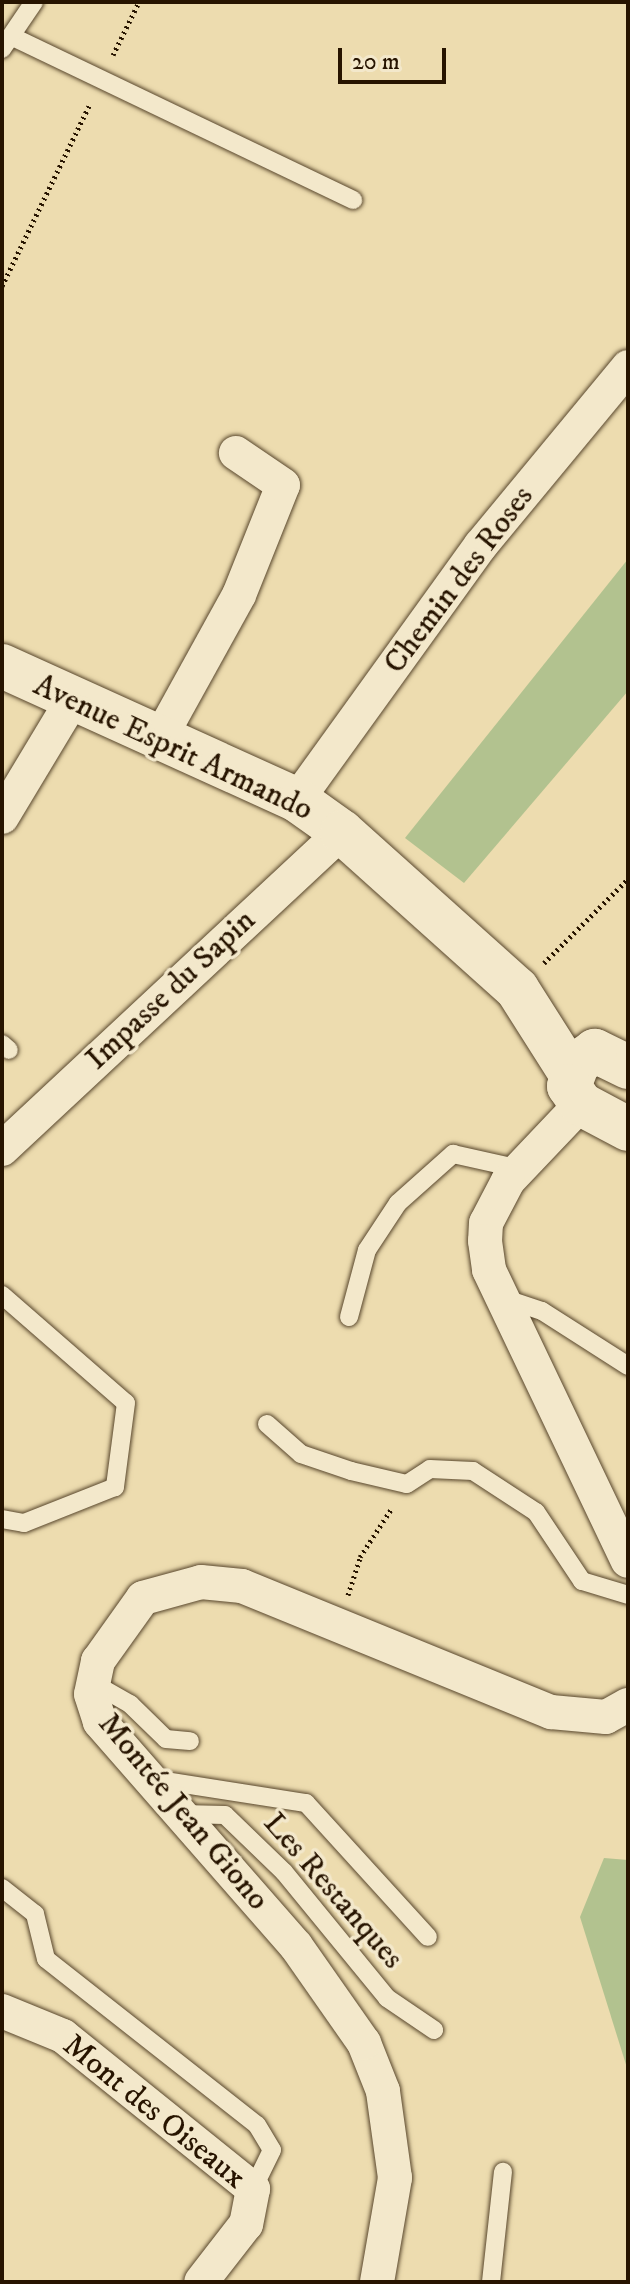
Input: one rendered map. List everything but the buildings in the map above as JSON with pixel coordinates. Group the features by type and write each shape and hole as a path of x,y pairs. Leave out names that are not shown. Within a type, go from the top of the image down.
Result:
{"street":[{"name":"Chemin des Roses","path":"297,800 481,545 628,367"},
{"path":"160,738 239,595 283,485 236,453"},
{"name":"Avenue Esprit Armando","path":"2,666 297,800 342,832 517,989 576,1089 628,1129"},
{"path":"2,817 73,699"},
{"name":"Impasse du Sapin","path":"2,1149 342,832"},
{"path":"628,1067 595,1051 576,1089 486,1223 489,1270 628,1561"},
{"name":"Montée Jean Giono","path":"377,2282 395,2178 383,2091 364,2043 296,1946 100,1722 93,1683 98,1661 143,1598 201,1582 242,1586 551,1712 606,1717 628,1705"},
{"name":"Mont des Oiseaux","path":"2,2011 34,2018 63,2036 253,2189 246,2224 201,2282"}],"lane":[{"path":"34,2 8,44 102,80 353,200"},
{"path":"349,1317 367,1250 398,1203 453,1154 520,1169"},
{"path":"2,1295 126,1403 115,1487 24,1523 2,1519"},
{"path":"503,1298 542,1311 628,1366"},
{"path":"267,1424 301,1454 407,1484 430,1469 473,1471 536,1512 582,1581 628,1595"},
{"path":"93,1683 130,1704 166,1739 190,1741"},
{"name":"Les Restanques","path":"149,1778 306,1803 428,1937"},
{"name":"Les Restanques","path":"181,1814 225,1815 284,1872 387,1998 434,2030"},
{"path":"2,1888 35,1914 46,1959 257,2125 272,2150 253,2189"},
{"path":"491,2282 503,2172"}],"path":[{"path":"2,286 139,2"},
{"path":"517,989 628,879"},
{"path":"343,1610 360,1557 407,1484"}],"green space":[{"path":"628,559 628,691 464,883 405,838"},
{"path":"604,1858 628,1860 628,2071 580,1917"}]}
